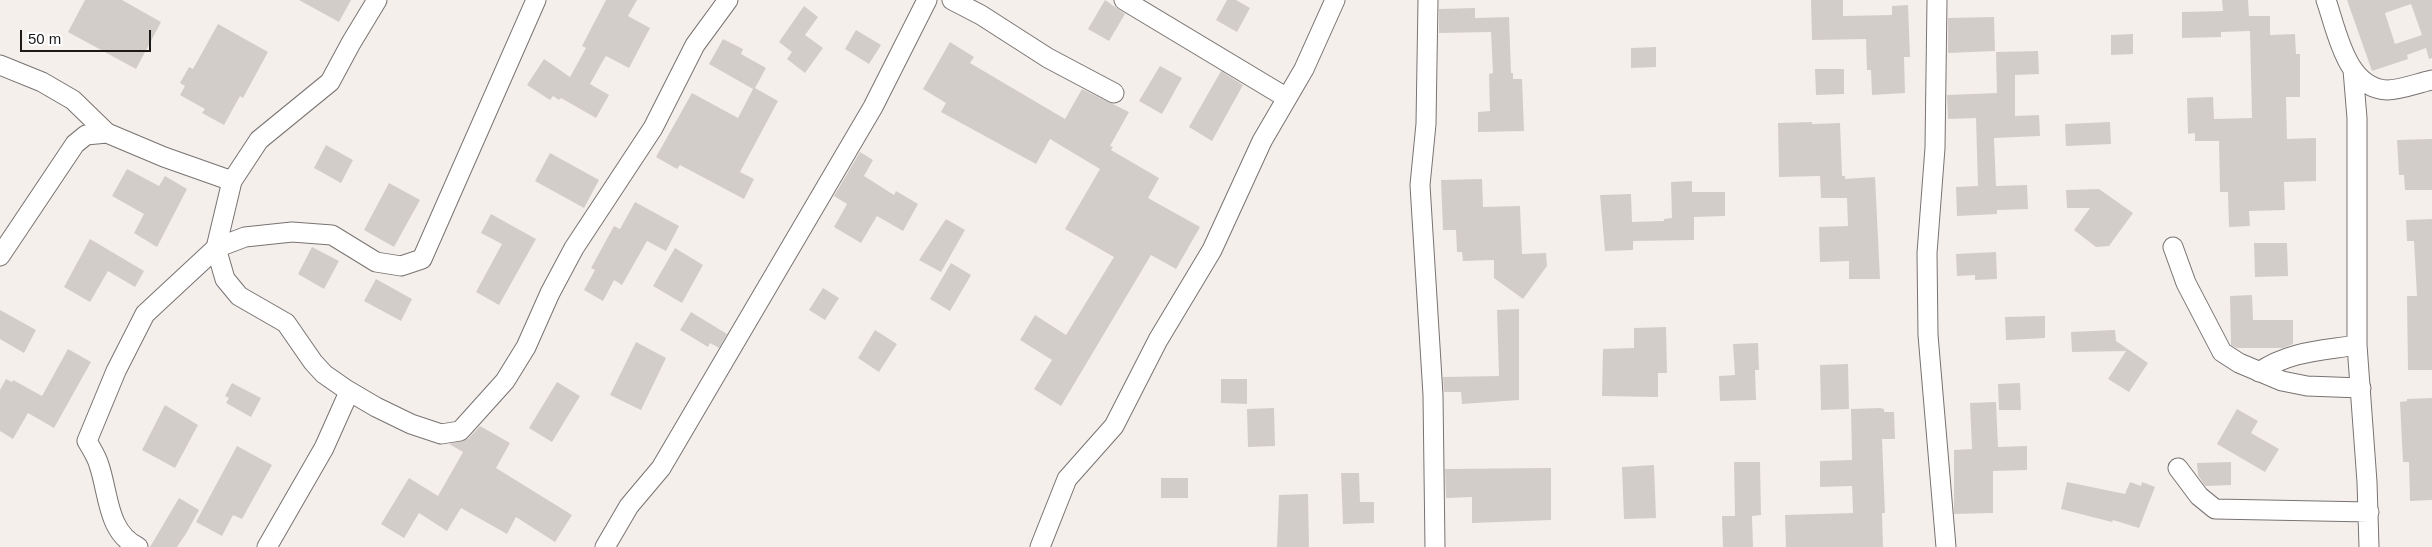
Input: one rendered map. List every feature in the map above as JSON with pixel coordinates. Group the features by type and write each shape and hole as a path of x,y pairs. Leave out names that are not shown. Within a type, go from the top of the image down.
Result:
{"street":[{"path":"377,0 330,82 259,140 232,181 216,248 225,279 239,296 286,324 324,374 349,392 411,424 441,434 460,431 505,382 526,347 570,255 653,128 695,45 728,0"},
{"path":"138,547 119,532 112,514 99,464 87,441 116,371 145,314 216,248 245,237 292,232 332,235 376,262 401,266 422,259 536,0"},
{"path":"604,547 630,506 661,468 873,107 927,0"},
{"path":"952,0 981,15 1048,58 1114,93"},
{"path":"1124,0 1287,98"},
{"path":"1040,547 1067,479 1114,426 1158,340 1212,250 1262,141 1304,69 1335,0"},
{"path":"1428,0 1426,124 1420,185 1433,395 1435,547"},
{"path":"1937,0 1935,148 1927,253 1928,335 1946,547"},
{"path":"2326,0 2353,70 2358,118 2357,345 2370,547"},
{"path":"0,65 42,82 73,100 106,133 164,157 232,181"},
{"path":"2353,70 2367,85 2388,90 2432,80"},
{"path":"0,256 75,144 86,135 106,133"},
{"path":"2173,247 2186,283 2222,352 2239,363 2282,381 2306,386 2361,388"},
{"path":"2259,372 2277,360 2292,355 2357,345"},
{"path":"267,547 324,448 349,392"},
{"path":"2178,468 2199,496 2215,508 2369,512"}],"building":[{"path":"85,0 122,0 161,22 136,69 68,32"},
{"path":"299,0 351,0 339,22"},
{"path":"606,0 637,0 628,16 650,28 629,68 606,56 604,59 590,84 609,95 596,118 561,98 559,100 553,96 550,100 527,85 544,59 570,77 586,48 582,46"},
{"path":"1105,0 1125,14 1109,41 1088,29"},
{"path":"1227,0 1236,0 1250,8 1237,32 1216,20"},
{"path":"1811,0 1843,0 1843,16 1892,15 1892,6 1908,5 1910,57 1904,57 1905,93 1872,95 1871,70 1867,70 1866,39 1812,40"},
{"path":"2222,0 2248,0 2249,16 2270,16 2270,35 2295,34 2296,54 2300,54 2300,97 2286,97 2287,139 2316,138 2316,181 2284,182 2285,210 2249,211 2250,226 2229,227 2228,192 2220,192 2219,141 2195,141 2195,133 2188,134 2187,98 2213,97 2214,119 2252,118 2250,31 2221,32 2221,37 2182,38 2182,12 2223,11"},
{"path":"2347,0 2432,0 2432,58 2429,59 2426,48 2407,55 2408,59 2372,71","holes":["2411,4 2422,35 2395,44 2385,13"]},
{"path":"804,6 818,17 805,35 823,48 805,73 787,59 792,52 779,42"},
{"path":"1475,8 1475,18 1509,17 1511,73 1513,73 1513,79 1522,79 1524,131 1478,132 1478,112 1490,111 1489,74 1493,73 1491,32 1439,33 1439,9"},
{"path":"1994,17 1995,51 1948,53 1948,18"},
{"path":"218,24 268,52 243,98 240,96 224,125 202,113 205,109 180,95 185,86 180,83 189,67 193,69"},
{"path":"856,30 881,45 869,64 845,49"},
{"path":"2133,34 2133,54 2111,55 2111,35"},
{"path":"723,39 743,49 741,54 766,68 755,88 778,101 740,172 754,179 744,199 680,165 677,169 656,157 692,93 738,118 753,89 709,64"},
{"path":"950,42 974,57 970,63 1065,119 1082,89 1129,112 1110,146 1113,147 1111,150 1159,178 1148,198 1200,227 1176,269 1151,255 1061,406 1034,389 1052,360 1020,340 1035,315 1066,335 1114,257 1065,229 1100,169 1050,139 1036,164 941,112 946,103 923,89"},
{"path":"1656,47 1656,67 1631,68 1631,48"},
{"path":"2038,51 2039,74 2015,75 2015,116 2039,115 2040,136 1994,138 1996,186 2027,185 2028,209 1997,210 1997,214 1957,216 1956,187 1978,186 1976,118 1948,119 1947,95 1997,93 1996,52"},
{"path":"1160,66 1182,78 1162,114 1139,101"},
{"path":"1815,69 1844,69 1844,94 1816,95"},
{"path":"1221,71 1243,85 1212,141 1189,127"},
{"path":"1812,122 1812,124 1840,123 1842,176 1845,176 1845,179 1875,177 1880,279 1849,279 1849,261 1820,262 1819,227 1848,226 1847,198 1821,198 1820,176 1779,177 1778,123"},
{"path":"2110,122 2111,144 2066,146 2065,124"},
{"path":"2432,139 2432,190 2405,190 2404,175 2399,175 2397,140"},
{"path":"326,145 353,160 341,183 314,168"},
{"path":"860,152 873,160 864,176 894,195 896,191 918,204 903,231 877,216 861,243 834,227 847,204 834,196"},
{"path":"550,153 599,180 584,208 535,181"},
{"path":"127,169 159,186 165,176 187,189 157,247 134,233 144,214 112,196"},
{"path":"1482,179 1483,207 1520,206 1522,254 1546,253 1547,266 1523,299 1494,278 1494,260 1463,261 1462,252 1457,252 1456,230 1443,230 1441,180"},
{"path":"1692,181 1692,192 1725,192 1725,216 1694,217 1694,240 1633,241 1633,250 1605,251 1600,195 1631,194 1632,222 1664,221 1664,219 1672,218 1671,182"},
{"path":"389,183 420,200 394,247 364,230"},
{"path":"2099,189 2133,213 2109,246 2096,247 2074,230 2090,208 2067,208 2066,190"},
{"path":"635,202 679,226 666,251 647,241 622,285 614,280 603,301 584,290 595,270 591,268 614,226 620,229"},
{"path":"491,214 536,239 499,305 476,292 502,244 481,233"},
{"path":"946,219 965,230 941,272 919,260"},
{"path":"2432,219 2432,370 2408,370 2407,296 2417,296 2414,241 2407,241 2406,220"},
{"path":"90,239 144,271 135,287 108,271 90,302 64,287"},
{"path":"2254,243 2287,243 2288,276 2255,277"},
{"path":"312,247 339,261 324,289 298,274"},
{"path":"675,248 703,265 682,303 653,286"},
{"path":"1996,252 1997,279 1975,280 1975,275 1957,276 1956,254"},
{"path":"951,263 971,275 950,311 930,299"},
{"path":"376,279 412,299 401,321 364,301"},
{"path":"823,288 839,298 825,320 809,310"},
{"path":"2252,295 2253,320 2293,320 2293,344 2283,348 2237,348 2231,345 2230,296"},
{"path":"1519,309 1519,400 1462,404 1461,392 1444,392 1443,377 1499,376 1497,310"},
{"path":"0,310 36,330 24,353 0,339"},
{"path":"691,312 727,334 719,348 710,343 708,347 680,330"},
{"path":"2045,316 2045,338 2006,340 2005,317"},
{"path":"1666,327 1667,373 1658,373 1658,397 1602,396 1603,349 1634,348 1634,328"},
{"path":"875,330 897,344 879,372 858,358"},
{"path":"2115,330 2116,341 2148,363 2129,392 2108,379 2126,351 2072,352 2071,332"},
{"path":"636,342 666,358 641,410 610,395"},
{"path":"1758,343 1759,370 1755,370 1756,400 1720,401 1719,376 1735,375 1733,344"},
{"path":"68,349 91,362 54,428 28,413 13,439 0,431 0,390 6,379 12,382 13,380 42,396"},
{"path":"1848,364 1849,409 1821,410 1820,365"},
{"path":"1221,379 1247,379 1247,404 1221,403"},
{"path":"557,382 580,396 552,442 529,428"},
{"path":"232,383 261,398 251,417 226,403 229,398 225,396"},
{"path":"2020,383 2021,410 1999,410 1998,384"},
{"path":"2432,398 2432,500 2410,501 2409,462 2403,462 2400,402 2407,401 2407,399"},
{"path":"1996,402 1998,447 2027,446 2027,470 1993,471 1993,513 1954,514 1954,450 1972,449 1970,403"},
{"path":"165,405 198,425 175,468 142,450"},
{"path":"1274,408 1275,446 1248,447 1247,409"},
{"path":"1851,409 1884,409 1884,412 1894,412 1895,439 1882,439 1885,513 1882,513 1883,547 1786,547 1785,515 1853,513 1852,486 1820,487 1820,461 1852,460"},
{"path":"2237,409 2258,421 2251,433 2279,449 2265,472 2217,444"},
{"path":"480,426 510,443 496,468 572,515 555,542 516,517 507,534 461,508 447,531 419,513 404,538 381,524 409,478 438,496 463,452 449,444 468,439"},
{"path":"237,446 272,465 242,519 233,515 222,536 196,522"},
{"path":"1734,462 1760,462 1761,515 1752,516 1753,547 1723,547 1722,516 1735,516"},
{"path":"2231,462 2231,485 2205,486 2198,475 2197,463"},
{"path":"1654,465 1656,518 1624,519 1622,467"},
{"path":"1551,468 1551,520 1472,523 1472,497 1446,498 1445,469"},
{"path":"1341,473 1359,473 1360,502 1374,502 1374,523 1343,524"},
{"path":"1161,478 1188,478 1188,498 1161,498"},
{"path":"2067,482 2125,494 2130,482 2141,486 2142,482 2155,487 2139,528 2113,520 2112,522 2061,509"},
{"path":"1308,494 1309,547 1277,547 1279,495"},
{"path":"179,498 199,510 187,532 177,547 150,547"}]}
